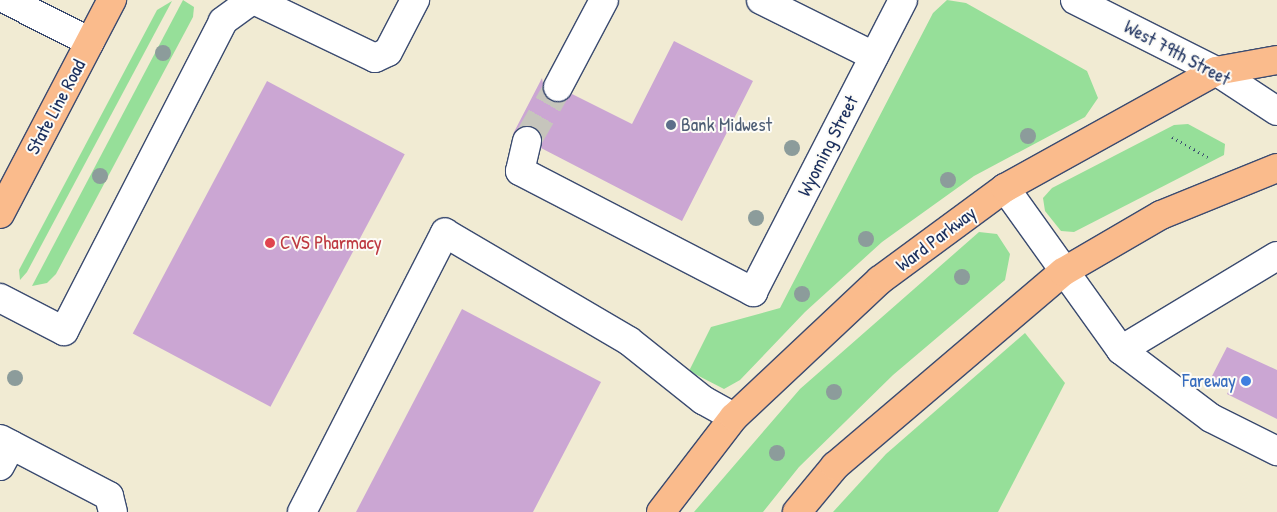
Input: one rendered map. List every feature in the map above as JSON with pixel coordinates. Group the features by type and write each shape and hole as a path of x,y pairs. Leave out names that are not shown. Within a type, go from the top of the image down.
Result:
{"main road":[{"name":"State Line Road","path":"4,197 112,0"},
{"name":"Ward Parkway","path":"661,512 734,417 880,280 1005,188 1216,71 1277,60"},
{"path":"797,512 835,466 1063,272 1161,215 1277,168"}],"street":[{"path":"7,0 90,42"},
{"path":"0,298 64,331 222,21 253,0 375,58 388,52 415,0"},
{"path":"558,87 604,0"},
{"path":"761,0 874,56"},
{"name":"Wyoming Street","path":"527,141 520,171 753,292 903,0"},
{"name":"West 79th Street","path":"1075,0 1216,71 1277,111"},
{"path":"1005,188 1120,350 1211,418 1277,451"},
{"path":"302,512 445,233 629,341 703,400 734,417"},
{"path":"1120,350 1277,256"},
{"path":"4,450 109,496 113,512"}],"path":[{"path":"1168,136 1210,159"}],"green space":[{"path":"183,0 194,7 193,17 56,274 47,283 32,286"},
{"path":"947,0 966,3 1087,71 1098,98 1085,117 974,176 882,242 805,312 740,380 724,389 689,371 711,327 780,308 933,13"},
{"path":"172,1 27,272 20,280 19,270 157,10"},
{"path":"1188,124 1225,144 1224,155 1074,232 1061,231 1045,211 1043,198 1052,188 1174,125"},
{"path":"979,232 997,234 1010,254 1005,280 893,375 799,467 763,512 694,512 800,389"},
{"path":"1025,333 1065,383 998,512 833,512 886,454"}],"building":[{"path":"674,41 753,81 682,221 541,148 542,136 531,126 513,134 542,78 545,95 551,101 566,100 572,94 632,124"},
{"name":"CVS Pharmacy","path":"267,81 405,154 270,407 133,334"},
{"path":"462,309 601,382 533,512 356,512"},
{"name":"Fareway","path":"1227,347 1277,370 1277,419 1227,394 1230,388 1211,378"}],"tunnel":[{"path":"527,141 558,87"}],"place":[{"name":"Bank Midwest","path":"671,125"},
{"name":"CVS Pharmacy","path":"270,243"},
{"name":"Fareway","path":"1246,381"}]}
